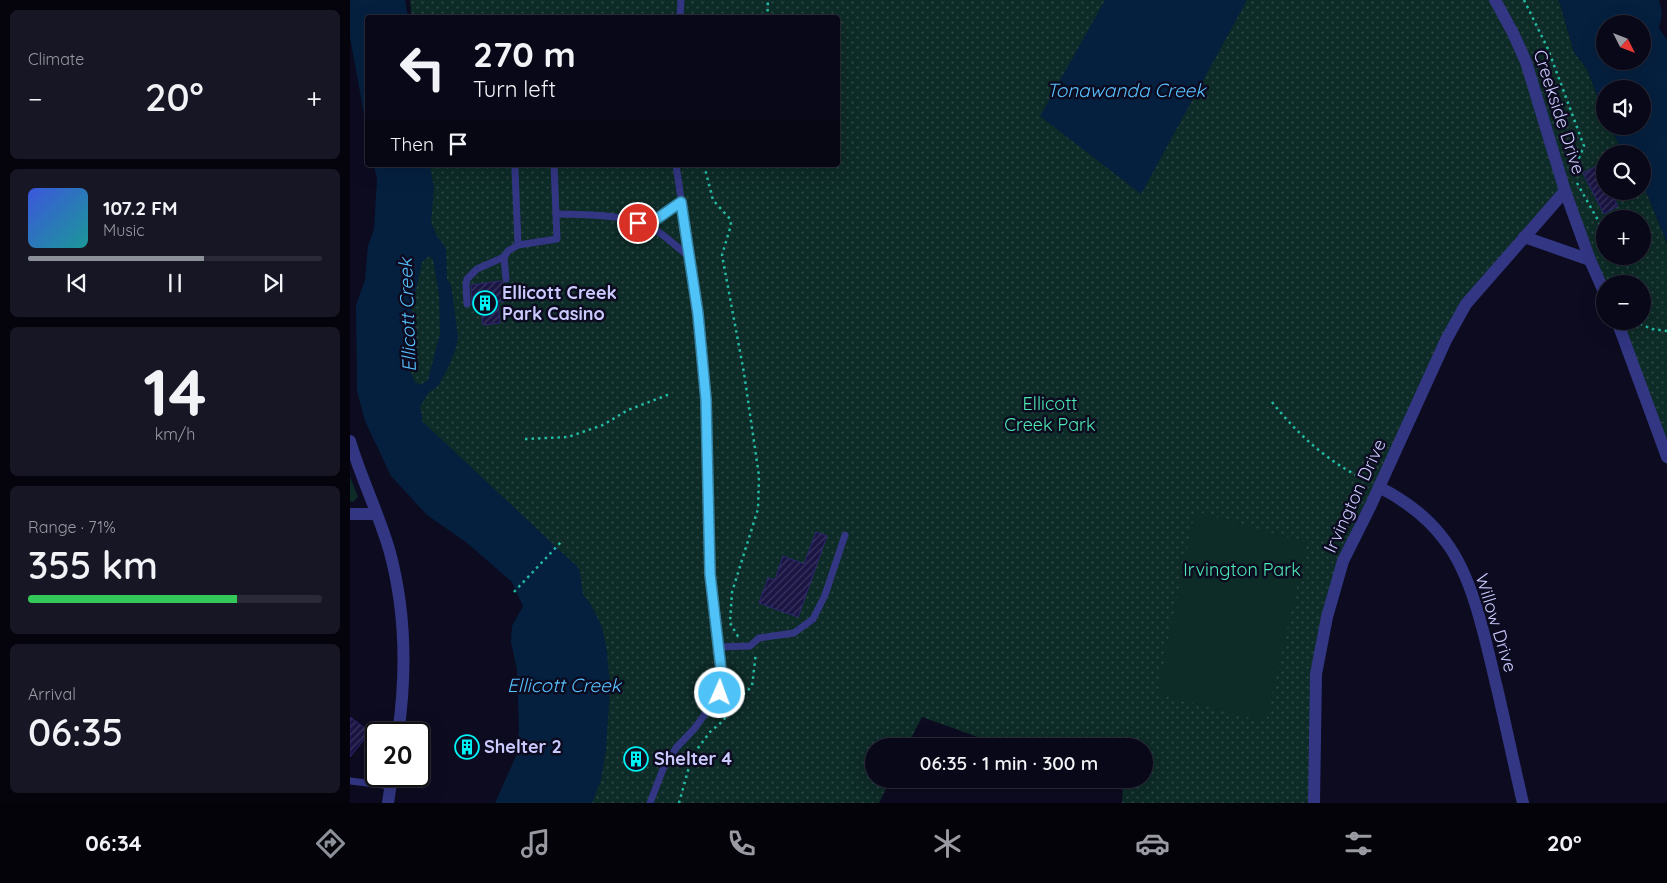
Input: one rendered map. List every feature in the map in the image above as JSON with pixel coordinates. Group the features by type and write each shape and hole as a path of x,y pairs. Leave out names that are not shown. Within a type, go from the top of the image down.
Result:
{"street":[{"name":"Creekside Drive","path":"1495,0 1513,32 1526,62 1566,191 1597,275"},
{"name":"Irvington Drive","path":"1314,803 1316,674 1327,617 1343,561 1446,340 1466,304 1566,191"},
{"path":"1524,237 1590,260"},
{"path":"1620,330 1667,457"},
{"path":"350,441 392,562 399,592 405,650 400,722"},
{"name":"Willow Drive","path":"1379,487 1410,505 1433,525 1459,563 1480,622 1523,803"},
{"path":"350,514 376,514"},
{"path":"388,803 391,787"}],"lane":[{"path":"680,15 681,0"},
{"path":"515,167 518,245"},
{"path":"467,304 467,279 477,269 504,257 508,251 518,245 557,239 554,167"},
{"path":"650,803 662,769 676,748 695,728 720,693 722,678 710,574 706,400 698,314 676,167"},
{"path":"648,225 681,202"},
{"path":"556,214 579,214 627,220 648,225 690,258"},
{"path":"504,257 506,279"},
{"path":"718,647 750,646 759,638 794,632 813,619 825,595 845,535"},
{"path":"350,781 365,781"}],"path":[{"path":"767,0 767,15"},
{"path":"1524,0 1548,49 1584,146 1572,175"},
{"path":"679,803 692,756 710,732 724,720 733,702 752,686 757,654 750,646 738,638 730,623 732,592 758,509 759,476 744,373 722,255 731,225 730,219 713,200 705,167"},
{"path":"1576,182 1596,217"},
{"path":"1651,329 1667,331"},
{"path":"525,438 568,437 603,425 628,410 670,394"},
{"path":"1272,402 1310,443 1335,463 1379,487"},
{"path":"514,592 562,542"}],"green space":[{"name":"Ellicott Creek Park","path":"410,0 1559,0 1574,52 1587,69 1596,92 1596,135 1614,135 1620,145 1596,145 1596,200 1650,200 1667,243 1667,466 1620,330 1651,330 1651,275 1601,275 1597,265 1651,265 1651,210 1596,210 1596,263 1566,192 1466,304 1343,561 1316,674 1314,803 1122,803 1123,790 1118,788 1153,788 1153,738 981,738 922,717 911,738 865,738 865,788 886,788 879,803 548,803 591,730 569,574 411,426 405,256 414,167 840,167 840,15 412,15"},
{"path":"350,477 358,497 353,502 350,501"},
{"name":"Irvington Park","path":"1195,511 1307,543 1266,722 1157,694"}],"water":[{"path":"350,0 405,0 408,15 365,15 365,120 350,37"},
{"name":"Tonawanda Creek","path":"1105,0 1247,0 1141,194 1040,116"},
{"path":"1559,0 1659,0 1662,13 1659,28 1667,40 1667,243 1650,200 1651,145 1620,145 1614,135 1651,135 1651,80 1596,80 1596,92 1587,69 1574,52"},
{"name":"Ellicott Creek","path":"374,167 430,167 434,189 431,221 436,235 446,248 447,279 451,285 458,337 448,368 438,386 428,393 420,407 419,418 428,446 442,466 476,495 488,495 523,526 590,603 602,627 607,651 610,690 606,749 601,780 592,803 495,803 516,756 519,730 517,670 511,642 512,626 523,606 512,582 467,543 427,515 391,476 365,421 357,391 356,305 365,280 368,246 374,229 377,180","holes":["429,256 433,259 439,295 440,333 428,380 420,385 415,382 409,368 412,308 422,262"]}],"building":[{"path":"1596,166 1596,198 1583,173"},
{"path":"1597,200 1615,200 1618,206 1611,210 1602,210"},
{"name":"Ellicott Creek Park Casino","path":"501,281 504,284 506,301 498,302 500,323 483,325 481,311 476,311 475,305 472,305 471,285"},
{"path":"816,532 827,536 798,617 759,603 768,578 775,580 783,556 804,564"},
{"path":"350,717 365,728 365,738 350,757"},
{"name":"Shelter 2","path":"462,741 473,743 472,754 460,752"},
{"name":"Shelter 4","path":"632,750 644,753 640,768 629,765"}],"waterway":[{"name":"Ellicott Creek","path":"411,416 411,426 569,574 574,610"}],"place":[{"name":"Ellicott Creek Park Casino","path":"485,303"},
{"name":"Shelter 2","path":"467,747"},
{"name":"Shelter 4","path":"636,759"}],"route":[{"path":"638,223 648,225 681,202 698,314 706,400 710,574 722,678 720,693"}]}
